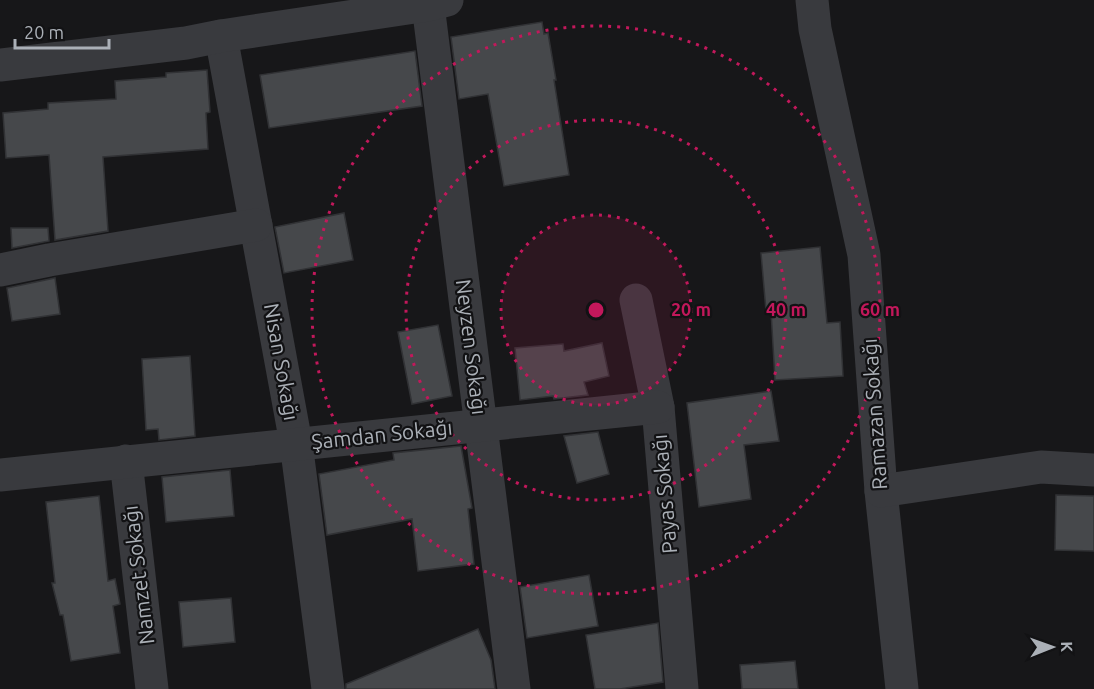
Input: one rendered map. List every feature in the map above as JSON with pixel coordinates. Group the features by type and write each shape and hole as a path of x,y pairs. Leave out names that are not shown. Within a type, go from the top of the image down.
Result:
{"street":[{"name":"Ramazan Sokağı","path":"812,0 815,29 864,255 880,491 902,689"},
{"path":"0,65 186,43 438,2"},
{"name":"Neyzen Sokağı","path":"438,2 481,426 514,689"},
{"name":"Nisan Sokağı","path":"221,36 296,444 328,689"},
{"path":"0,270 255,225"},
{"name":"Payas Sokağı","path":"636,300 658,407 682,689"},
{"name":"Şamdan Sokağı","path":"0,475 658,407"},
{"name":"Namzet Sokağı","path":"126,461 152,689"},
{"path":"880,491 1041,467 1094,470"}],"building":[{"path":"542,22 544,34 548,33 569,175 504,186 488,94 459,99 451,37"},
{"path":"415,51 422,106 269,128 260,75"},
{"path":"207,70 210,112 206,113 208,149 103,157 108,231 55,240 49,155 6,158 3,113 48,109 48,103 116,99 115,81 166,77 166,73"},
{"path":"344,213 353,260 284,273 275,227"},
{"path":"11,228 48,228 49,241 12,248"},
{"path":"820,247 827,323 840,322 843,376 775,380 771,311 766,311 761,253"},
{"path":"55,278 60,314 12,321 7,288"},
{"path":"438,325 452,396 412,404 398,332"},
{"path":"602,343 609,376 584,382 588,395 520,400 515,348 563,344 564,351"},
{"path":"190,356 195,436 159,440 158,429 146,430 142,359"},
{"path":"771,391 779,441 744,445 751,499 699,507 687,403"},
{"path":"598,432 609,474 577,483 564,436"},
{"path":"461,446 472,508 468,509 474,564 418,571 412,519 327,535 319,474 394,460 393,453"},
{"path":"230,470 234,516 166,522 162,477"},
{"path":"1056,495 1094,496 1094,551 1055,550"},
{"path":"99,496 108,581 115,579 120,604 113,606 120,653 71,661 63,615 60,615 52,583 55,583 46,502"},
{"path":"589,575 598,626 527,638 520,587"},
{"path":"231,598 235,642 183,647 179,602"},
{"path":"658,623 663,682 620,689 595,689 586,635"},
{"path":"478,629 491,660 495,689 346,689 346,684"},
{"path":"795,661 798,689 742,689 740,665"}]}
